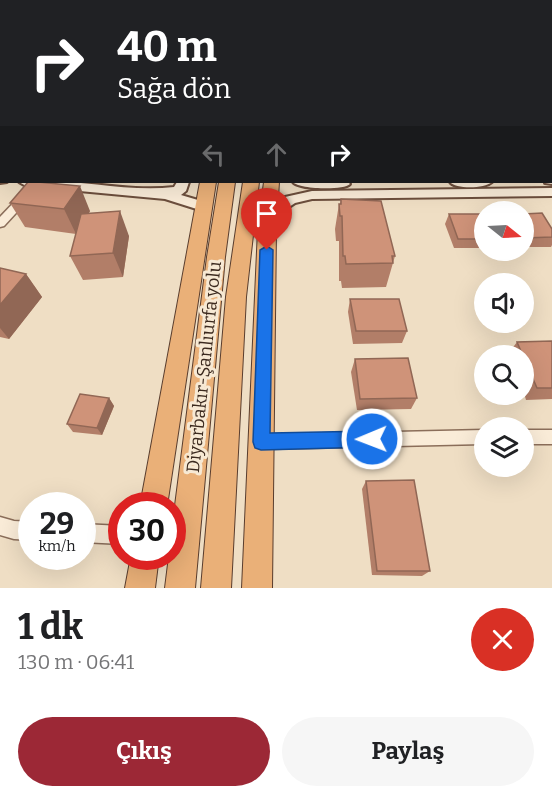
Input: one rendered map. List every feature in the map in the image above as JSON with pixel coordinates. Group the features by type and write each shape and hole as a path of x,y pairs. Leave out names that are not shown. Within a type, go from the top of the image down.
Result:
{"highway":[{"path":"155,492 208,183"},
{"name":"Diyarbakır-Şanlıurfa yolu","path":"180,588 216,257 227,183"},
{"name":"Diyarbakır-Şanlıurfa yolu","path":"216,588 236,297 251,183"},
{"path":"257,588 271,183"},
{"path":"140,588 143,570"}],"main road":[{"path":"43,183 166,195 203,206"},
{"path":"148,194 179,190 182,183"},
{"path":"315,183 408,183"},
{"path":"268,216 280,205 290,200 312,195 552,192"}],"street":[{"path":"0,223 32,183"},
{"path":"261,442 474,437"},
{"path":"534,437 552,437"},
{"path":"0,526 18,530"}],"building":[{"path":"27,183 80,186 64,209 10,203"},
{"path":"341,199 381,201 395,256 392,256 393,263 346,264 345,256 343,256 342,216 340,216 339,204 341,204"},
{"path":"120,211 113,253 70,256 81,214"},
{"path":"534,213 542,213 552,229 552,237 534,238"},
{"path":"449,214 474,214 474,239 458,239"},
{"path":"0,268 26,274 0,305"},
{"path":"350,299 399,299 407,331 356,331"},
{"path":"552,341 552,388 537,388 534,381 534,345 518,345 517,342"},
{"path":"408,358 417,398 360,399 355,359"},
{"path":"80,394 109,398 97,428 67,424"},
{"path":"414,480 430,571 377,571 366,481"}],"route":[{"path":"267,250 261,442 372,439"}]}
